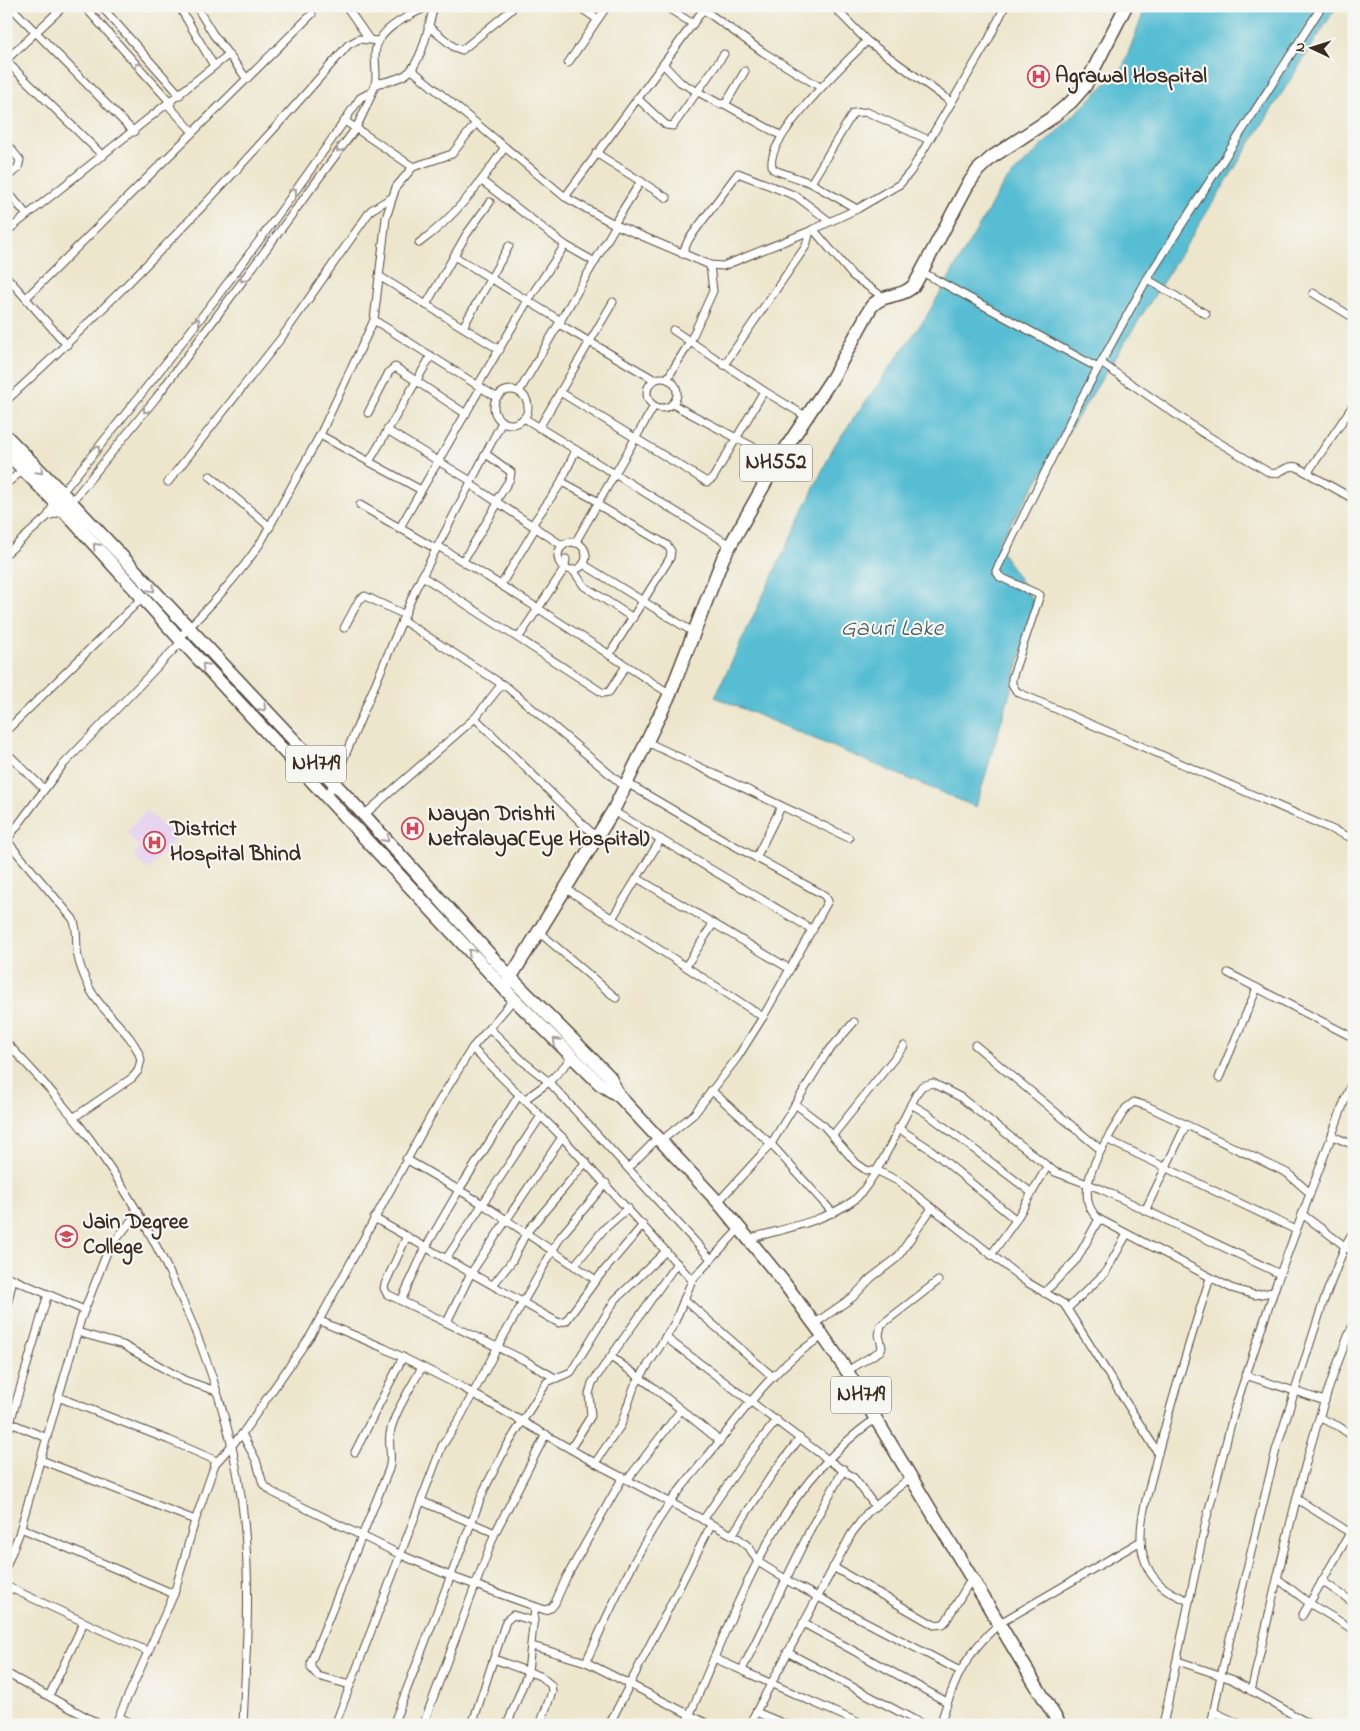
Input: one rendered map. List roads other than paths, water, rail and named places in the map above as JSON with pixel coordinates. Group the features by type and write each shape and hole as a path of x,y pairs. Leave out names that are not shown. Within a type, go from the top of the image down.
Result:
{"highway":[{"path":"883,297 910,290 922,272 967,186 978,170 992,157 1050,119 1071,102 1085,86 1126,6"},
{"name":"NH552","path":"507,983 613,811 670,694 714,579 730,545 778,460 847,354 871,308 877,300 883,297"},
{"name":"NH719","path":"6,436 58,497 327,798 507,983 609,1076 619,1096"},
{"name":"NH719","path":"6,452 23,470 58,497"},
{"name":"NH719","path":"68,507 142,598 364,815 507,983 514,999 600,1084 619,1096 740,1228 823,1336 847,1371 1060,1725"}],"street":[{"path":"10,6 134,132"},
{"path":"64,6 6,61 103,156"},
{"path":"84,6 193,132"},
{"path":"101,6 180,95"},
{"path":"179,6 197,21 221,61 245,80"},
{"path":"196,6 197,21 221,61"},
{"path":"346,6 369,39"},
{"path":"6,554 48,516 68,507 156,398 317,178 356,128 368,104 375,84 374,54 378,40 392,27 428,6"},
{"path":"375,84 398,78 412,70 419,58 434,6"},
{"path":"578,6 596,19"},
{"path":"568,63 596,19 607,6"},
{"path":"664,6 693,24"},
{"path":"412,70 565,197 615,225 710,265 723,266 857,209 892,190 905,179 989,39 1005,6"},
{"path":"1322,6 1148,279 1099,366 996,571 1000,577 1040,595 1012,678 1017,692 1354,839"},
{"path":"834,7 867,41 950,102"},
{"path":"565,197 705,8 762,52 820,87"},
{"path":"428,26 454,47 462,50 466,49 511,10"},
{"path":"26,298 312,14"},
{"path":"6,401 136,278 273,132 348,45 359,39 378,40"},
{"path":"857,209 811,183 777,172 771,167 776,146 782,136 820,87 867,41"},
{"path":"637,98 670,127 677,123 724,54"},
{"path":"6,232 221,61"},
{"path":"663,64 680,82 716,103 724,104 782,136"},
{"path":"724,104 730,98 746,70"},
{"path":"48,516 58,497 147,388 345,121 360,98 371,92"},
{"path":"811,183 853,113 867,112 929,140"},
{"path":"345,121 413,167"},
{"path":"73,1118 132,1078 138,1071 141,1060 136,1048 97,1000 88,984 77,950 77,928 73,919 6,841 62,766 183,636 250,559 270,527 320,435 374,320 386,218 392,198 401,179 413,167 452,154 476,123"},
{"path":"6,143 20,160 18,168 6,178"},
{"path":"419,243 447,221 482,181 505,147"},
{"path":"596,153 667,198"},
{"path":"682,254 689,239 738,173 796,196 829,221"},
{"path":"482,181 565,245 596,262"},
{"path":"519,392 641,182"},
{"path":"6,190 27,215"},
{"path":"168,482 282,337 372,210 392,198"},
{"path":"426,305 473,224 490,202"},
{"path":"811,230 853,276 883,297"},
{"path":"724,365 806,246 811,230"},
{"path":"399,529 466,414 527,302 565,245"},
{"path":"463,327 509,246"},
{"path":"454,256 588,341 654,380 667,379 674,384 677,392 672,404 665,408 654,406 650,402 647,394 648,386 654,380"},
{"path":"667,379 690,342 713,292 710,265"},
{"path":"922,272 1085,361 1099,366 1203,433 1270,473 1276,474 1292,466 1308,472 1350,497"},
{"path":"6,276 67,345"},
{"path":"379,276 500,350"},
{"path":"1148,279 1206,314"},
{"path":"1313,293 1354,318"},
{"path":"540,428 588,341 613,302"},
{"path":"374,320 496,397"},
{"path":"673,330 764,391 807,417"},
{"path":"369,462 431,356"},
{"path":"368,413 392,368 398,368 466,414"},
{"path":"509,390 519,392 528,404 524,418 516,424 502,422 494,411 496,397 509,390"},
{"path":"560,392 635,440 707,482 714,478 764,391"},
{"path":"672,404 778,460"},
{"path":"1308,472 1354,404"},
{"path":"584,564 573,570 564,568 558,557 573,543 615,475 654,406"},
{"path":"524,418 730,545"},
{"path":"327,798 422,576 502,422"},
{"path":"387,430 438,461 566,548"},
{"path":"320,435 421,490"},
{"path":"501,585 560,484 576,450"},
{"path":"463,562 510,479 511,472 486,454"},
{"path":"6,484 23,470"},
{"path":"210,476 270,527"},
{"path":"560,484 568,484 670,548 670,558 608,655"},
{"path":"360,505 399,529 463,562 539,608 670,694"},
{"path":"573,543 585,551 584,564"},
{"path":"519,637 564,568 566,559"},
{"path":"584,564 694,632"},
{"path":"573,570 584,586 633,618"},
{"path":"422,576 603,693 609,692 626,666"},
{"path":"344,628 359,600 365,596 403,618 502,684 626,785 828,898 828,904 764,1017 712,1090 689,1120 660,1139 629,1167"},
{"path":"6,731 142,598"},
{"path":"364,815 475,718 502,684"},
{"path":"475,718 597,839"},
{"path":"647,742 849,838"},
{"path":"6,752 44,789"},
{"path":"756,858 781,807"},
{"path":"613,811 813,930"},
{"path":"613,917 661,840"},
{"path":"637,878 790,969"},
{"path":"565,888 613,917 764,1017"},
{"path":"686,966 713,924"},
{"path":"539,932 616,998"},
{"path":"1228,974 1354,1038"},
{"path":"1219,1078 1257,988"},
{"path":"115,1725 174,1594 195,1520 216,1461 242,1434 320,1320 406,1159 472,1048 514,999"},
{"path":"718,1202 771,1144 831,1047 854,1022"},
{"path":"489,1028 524,1062 549,1082 629,1167 711,1259"},
{"path":"6,1042 73,1118 98,1150 138,1212 161,1255 190,1318 216,1391 232,1444 244,1520 247,1636 243,1725"},
{"path":"975,1045 1101,1150"},
{"path":"833,1135 904,1046"},
{"path":"472,1048 562,1136 692,1280"},
{"path":"401,1301 426,1247 459,1190 522,1098 549,1082 572,1057"},
{"path":"1163,1725 1213,1491 1245,1375 1296,1230 1354,1076"},
{"path":"748,1239 833,1213 862,1193 917,1093 927,1083 933,1083 948,1089 1047,1167 1089,1184 1280,1274"},
{"path":"712,1090 771,1144 833,1213"},
{"path":"1274,1292 1255,1295 1239,1291 1210,1278 1099,1218 1092,1213 1088,1204 1092,1166 1126,1108 1134,1102 1147,1106 1292,1176 1310,1193"},
{"path":"795,1104 833,1135 856,1163 866,1170 898,1181 991,1255 1068,1308 1158,1453"},
{"path":"911,1104 926,1113 1032,1194"},
{"path":"446,1259 481,1203 541,1116"},
{"path":"1145,1210 1186,1125"},
{"path":"898,1128 930,1149 1016,1220"},
{"path":"448,1322 471,1273 562,1136"},
{"path":"1332,1136 1354,1145"},
{"path":"1108,1140 1296,1230"},
{"path":"406,1159 481,1203 596,1280"},
{"path":"493,1286 512,1261 526,1233 586,1162"},
{"path":"991,1255 1016,1220 1047,1167"},
{"path":"335,1725 442,1446 474,1393 497,1348 552,1252 567,1228 606,1183"},
{"path":"574,1266 604,1229 628,1208"},
{"path":"814,1324 853,1297 871,1278 896,1258 932,1208"},
{"path":"6,1567 21,1528 76,1332 84,1310 108,1250 138,1212"},
{"path":"1302,1214 1354,1253"},
{"path":"374,1218 559,1323 563,1323 596,1280 643,1225"},
{"path":"1044,1293 1077,1259 1099,1218"},
{"path":"595,1462 621,1425 639,1376 679,1314 692,1280 740,1228"},
{"path":"1211,1725 1221,1675 1276,1450 1327,1291 1345,1246 1354,1230"},
{"path":"1068,1308 1105,1273 1127,1234"},
{"path":"407,1236 384,1288 387,1294 448,1322 555,1378"},
{"path":"393,1725 491,1475 522,1421 547,1382 555,1378 568,1376 615,1300 666,1251"},
{"path":"571,1448 591,1416 589,1394 592,1383 677,1263"},
{"path":"6,1310 10,1278 84,1310"},
{"path":"1189,1601 1170,1593 1156,1581 1146,1565 1141,1541 1144,1512 1177,1380 1210,1278"},
{"path":"847,1371 880,1351 882,1347 879,1335 881,1326 938,1281"},
{"path":"6,1436 8,1422 48,1294"},
{"path":"684,1299 773,1377"},
{"path":"320,1320 422,1366 474,1393 595,1462 732,1535 750,1547 758,1562 786,1580 960,1671"},
{"path":"1251,1691 1297,1499 1325,1402 1354,1322"},
{"path":"76,1332 123,1345 184,1380 216,1391"},
{"path":"586,1662 620,1589 671,1502 751,1401 796,1353 823,1336"},
{"path":"665,1337 827,1459 844,1469 854,1478 875,1506"},
{"path":"355,1452 403,1357"},
{"path":"611,1357 639,1376 720,1441"},
{"path":"350,1685 318,1676 311,1668 389,1469 392,1459 390,1441 392,1427 422,1366"},
{"path":"1245,1375 1325,1402"},
{"path":"58,1397 169,1440 216,1461"},
{"path":"242,1434 256,1460 264,1484 272,1492 399,1554 450,1576 545,1610 551,1608 555,1603 566,1578 626,1478 681,1410"},
{"path":"1320,1418 1338,1426 1354,1437"},
{"path":"685,1725 758,1562 783,1517 812,1475 827,1459 847,1439 875,1419"},
{"path":"703,1520 746,1458 777,1420"},
{"path":"8,1422 47,1438"},
{"path":"423,1725 495,1533 546,1434"},
{"path":"732,1535 771,1476 800,1438"},
{"path":"41,1460 195,1520"},
{"path":"742,1670 844,1469"},
{"path":"749,1725 816,1597 860,1520 911,1477"},
{"path":"1297,1499 1352,1534 1302,1616"},
{"path":"421,1501 495,1533"},
{"path":"609,1725 628,1684 711,1525"},
{"path":"21,1528 174,1594"},
{"path":"940,1725 960,1671 973,1649 1000,1623 1141,1541"},
{"path":"833,1567 927,1622 938,1625 946,1620 972,1577"},
{"path":"1278,1579 1309,1603 1354,1630"},
{"path":"1322,1581 1354,1603"},
{"path":"6,1586 149,1652"},
{"path":"507,1725 528,1672 535,1607"},
{"path":"472,1725 509,1616 513,1615 534,1621"},
{"path":"49,1696 84,1622"},
{"path":"802,1623 947,1702"},
{"path":"532,1646 586,1662 710,1725"},
{"path":"787,1652 924,1725"},
{"path":"714,1658 864,1725"},
{"path":"494,1659 546,1680 551,1685 550,1700 540,1725"},
{"path":"1178,1661 1221,1675 1312,1725"},
{"path":"6,1673 101,1725"},
{"path":"756,1712 786,1725"},
{"path":"1214,1712 1242,1725"},
{"path":"119,1716 135,1725"}],"water":[{"name":"Gauri Lake","path":"1146,6 1337,6 997,545 1036,605 976,807 715,697 834,446 926,317 1004,183 1123,67"}],"place":[{"name":"Agrawal Hospital","path":"1039,77"},
{"name":"Nayan Drishti Netralaya(Eye Hospital)","path":"412,828"},
{"name":"District Hospital Bhind","path":"154,843"},
{"name":"Jain Degree College","path":"67,1236"}]}
